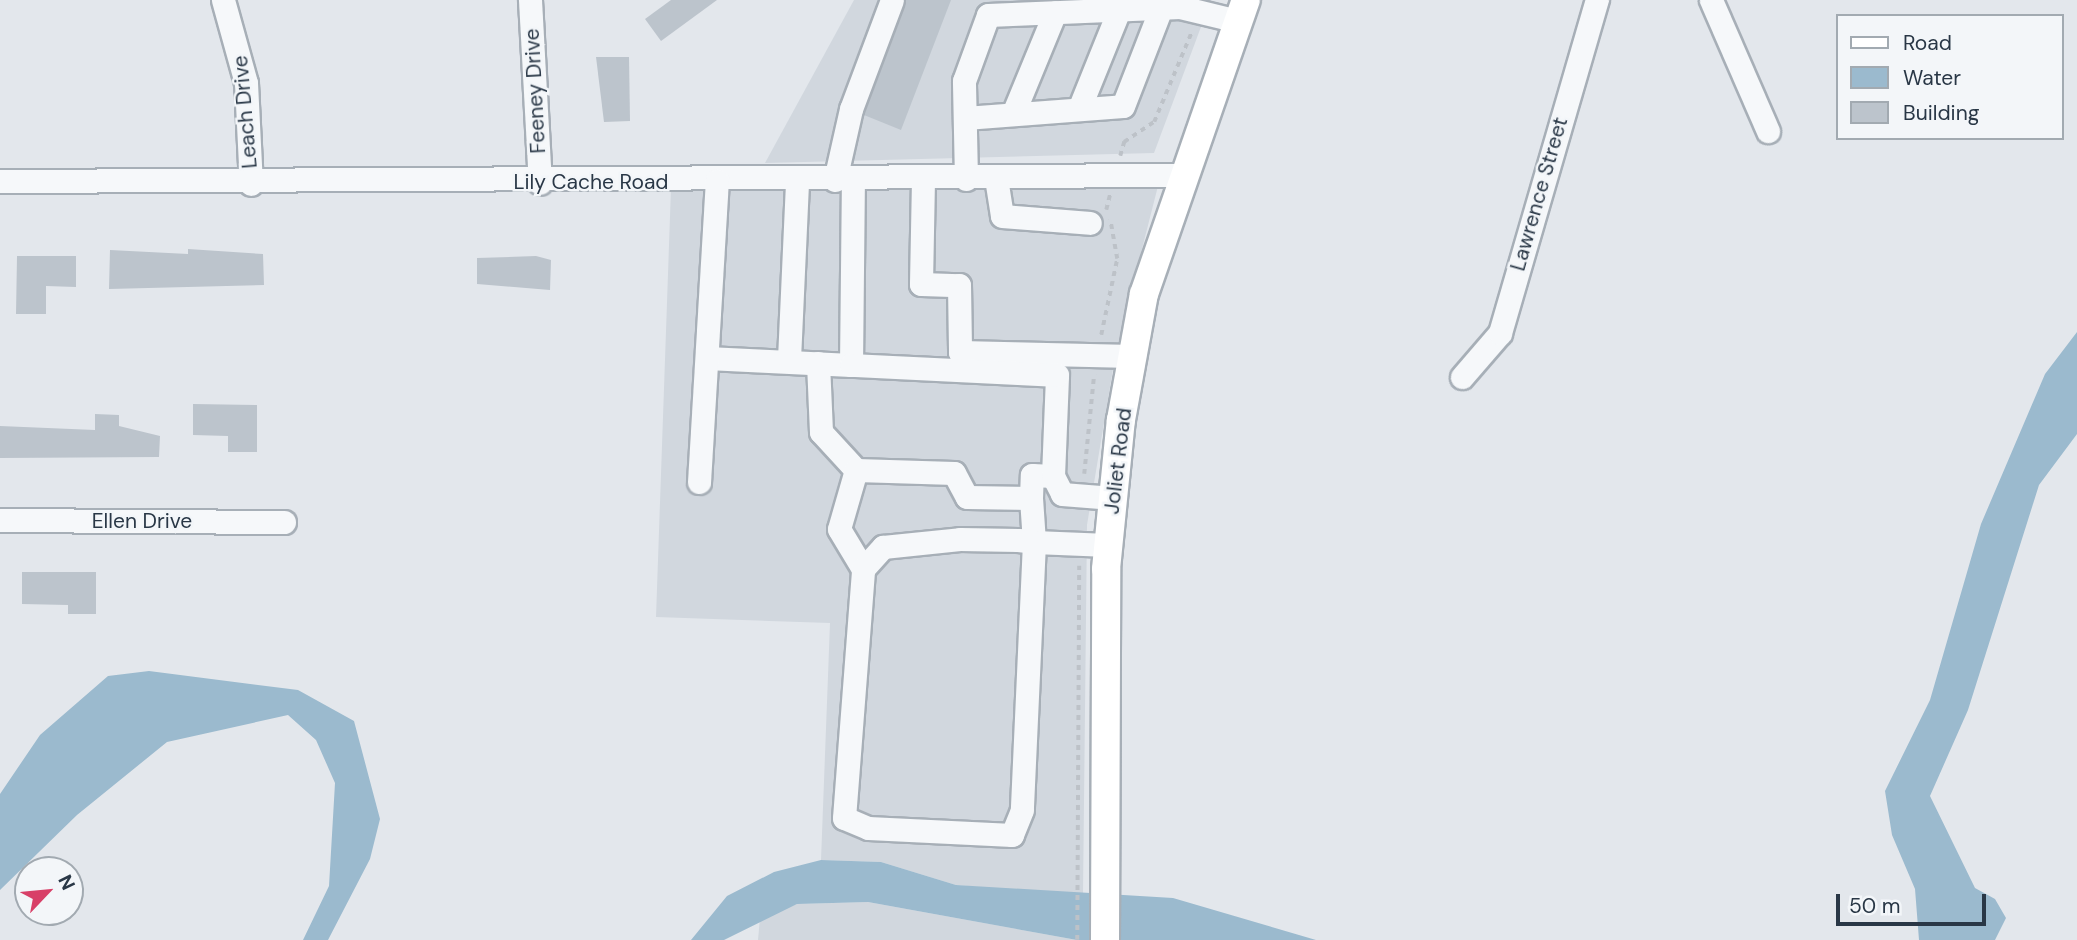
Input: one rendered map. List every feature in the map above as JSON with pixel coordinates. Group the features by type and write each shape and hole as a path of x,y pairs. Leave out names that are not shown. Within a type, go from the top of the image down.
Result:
{"main road":[{"name":"Joliet Road","path":"1105,940 1108,545 1132,356 1143,294 1181,175 1242,10"}],"street":[{"name":"Leach Drive","path":"223,0 246,83 251,184"},
{"path":"851,365 844,180 851,109 892,0"},
{"name":"Lawrence Street","path":"1462,377 1500,333 1597,0"},
{"path":"1711,0 1768,131"},
{"name":"Feeney Drive","path":"533,1 540,183"},
{"path":"965,118 1123,106 1181,7"},
{"path":"966,179 964,81 988,15 1181,7 1242,10"},
{"path":"1079,109 1119,9"},
{"path":"1013,114 1055,12"},
{"name":"Lily Cache Road","path":"0,181 540,183 1181,175"},
{"path":"996,178 1002,216 1090,223"},
{"path":"923,179 921,284 959,285 960,352 1132,356"},
{"path":"789,359 797,180"},
{"path":"699,482 717,181"},
{"path":"707,358 789,359 851,365 1057,374 1053,476 1062,494 1113,498"},
{"path":"818,363 821,432 856,470 954,473 967,497 1031,498"},
{"path":"856,470 839,529 863,569 844,818 868,828 1012,835 1022,810 1034,542 1032,475 1053,476"},
{"name":"Ellen Drive","path":"0,520 284,522"},
{"path":"863,569 883,547 918,540 1108,545"}],"path":[{"path":"1124,142 1148,131 1163,106 1181,7"},
{"path":"1077,846 1077,940"}],"shaded area":[{"path":"854,0 1211,0 1154,153 765,163"},
{"path":"1158,186 1116,351 1087,525 1083,896 956,885 881,862 821,860 830,623 656,617 671,188"},
{"path":"868,902 1077,940 758,940 760,918 797,904"}],"water":[{"path":"2077,332 2077,434 2039,485 1968,710 1930,796 1975,888 1995,899 2006,918 1995,940 1919,940 1915,889 1892,835 1885,791 1930,700 1981,524 2045,374"},
{"path":"149,671 298,690 354,721 380,819 370,859 328,940 303,940 329,886 335,783 316,740 288,715 167,742 77,815 35,856 14,856 14,876 0,890 0,794 40,735 108,676"},
{"path":"821,860 881,862 956,885 1173,898 1316,940 1077,940 868,902 797,904 724,940 691,940 727,896 774,872"}],"building":[{"path":"671,0 717,0 661,41 645,19"},
{"path":"906,0 951,0 901,130 864,115"},
{"path":"596,57 629,57 630,121 604,122"},
{"path":"188,249 263,254 264,285 109,289 110,250 188,254"},
{"path":"17,256 76,256 76,287 46,286 46,314 16,314"},
{"path":"536,256 551,260 550,290 477,284 477,258"},
{"path":"193,404 257,405 257,452 228,452 228,436 193,435"},
{"path":"95,414 119,415 119,426 160,436 159,457 0,458 0,426 95,430"},
{"path":"22,572 96,572 96,614 68,614 68,605 22,604"}]}
